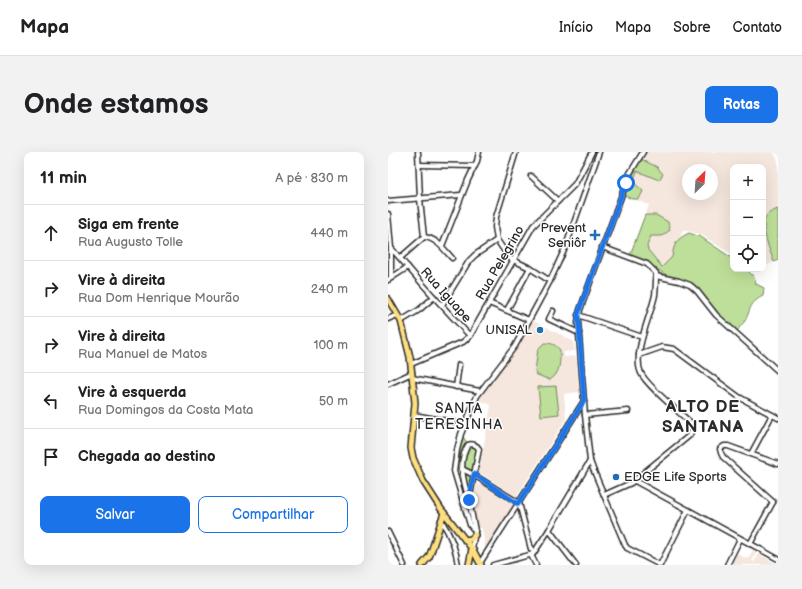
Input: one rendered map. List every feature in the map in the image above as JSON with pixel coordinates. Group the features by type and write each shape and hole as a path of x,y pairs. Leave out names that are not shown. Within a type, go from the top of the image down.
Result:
{"main road":[{"path":"388,299 401,321 411,364 415,403 411,448 412,458 423,481 444,513 472,549 479,564"},
{"path":"422,565 429,557 444,513"},
{"path":"465,540 471,540 475,533"},
{"path":"468,565 472,549"}],"street":[{"path":"418,152 420,198 424,237"},
{"path":"442,246 461,195 480,152"},
{"path":"516,152 496,217 495,227 497,240 508,256 550,281"},
{"name":"Rua Pelegrino","path":"411,364 463,342 470,336 533,226 568,192 577,181 592,152"},
{"path":"475,533 470,525 454,468 461,434 480,390 512,352 550,281 566,246 599,152"},
{"path":"643,152 630,173 578,314 585,415 590,461 620,536 627,548 660,565 688,510"},
{"path":"419,165 475,166"},
{"path":"532,176 558,201"},
{"path":"388,201 461,195"},
{"path":"388,214 391,248 390,279"},
{"path":"424,237 432,239 442,246 452,258"},
{"path":"400,258 424,237"},
{"path":"442,305 469,261 497,240"},
{"path":"602,247 647,264 654,270 656,276 655,294 642,337 639,367 643,377 690,423 692,429 690,435 635,481 604,495"},
{"name":"Rua Iguape","path":"391,248 470,336"},
{"path":"390,279 408,267"},
{"path":"507,310 530,268"},
{"path":"656,276 678,280 690,285 697,291 716,315 778,371"},
{"path":"401,321 413,314 434,297"},
{"path":"489,303 529,320"},
{"path":"553,311 550,319 579,334"},
{"path":"578,314 642,337"},
{"path":"388,319 397,315"},
{"path":"639,355 662,347 674,349 739,397 778,418"},
{"path":"456,387 460,365"},
{"path":"388,384 412,375 456,387 480,390"},
{"path":"479,564 584,401"},
{"path":"585,415 628,411"},
{"path":"414,415 453,422"},
{"path":"751,454 772,415"},
{"path":"469,500 479,449 474,444 466,446 462,469 475,533 472,549"},
{"path":"750,544 776,502 723,457 720,453 720,449 724,446 728,446 778,464"},
{"path":"493,565 531,553 549,530 590,461"},
{"path":"582,474 588,469 593,468"},
{"path":"462,469 474,474 518,504 533,563 536,565"},
{"path":"635,481 778,559"},
{"path":"441,520 454,544 458,565"},
{"path":"549,530 576,565"},
{"path":"388,532 404,565"},
{"path":"727,565 740,539"}],"shaded area":[{"path":"646,152 774,152 778,161 778,260 766,266 766,164 730,164 730,253 700,234 683,230 664,274 651,265 630,255 649,205 625,196 634,172"},
{"path":"532,320 573,341 575,351 564,352 564,357 576,356 579,392 564,394 566,419 516,497 479,472 491,405 479,400 484,388 514,353"},
{"path":"474,482 479,486 481,483 515,505 496,535 485,548 482,528 477,528 471,499"},
{"path":"753,550 756,552 752,561 754,562 759,554 778,565 731,565 737,554 748,559"}],"green space":[{"path":"641,159 657,167 663,174 659,180 637,171 633,182 643,191 639,199 632,199 625,196 634,172"},
{"path":"778,209 778,260 774,262 766,240 766,216 770,212"},
{"path":"645,215 656,215 668,222 670,230 662,236 651,236 647,246 648,250 662,267 672,257 676,242 681,237 689,233 701,237 730,257 730,272 749,272 754,277 756,284 764,288 763,296 755,301 745,321 737,331 712,309 693,285 683,280 666,275 651,265 630,255"},
{"path":"544,343 553,344 560,350 558,370 554,377 550,380 535,374 537,374 535,371 538,349"},
{"path":"556,386 559,414 541,416 538,387"},
{"path":"461,434 468,444 478,447 469,500 473,520 468,520 454,471"}],"place":[{"name":"Prevent Seniôr","path":"595,235"},
{"name":"UNISAL","path":"540,330"},
{"name":"EDGE Life Sports","path":"616,477"}],"district":[{"name":"SANTA TERESINHA","path":"459,416"},
{"name":"ALTO DE SANTANA","path":"703,417"}],"route":[{"path":"469,500 474,474 518,504 584,401 578,314 626,183"}]}
